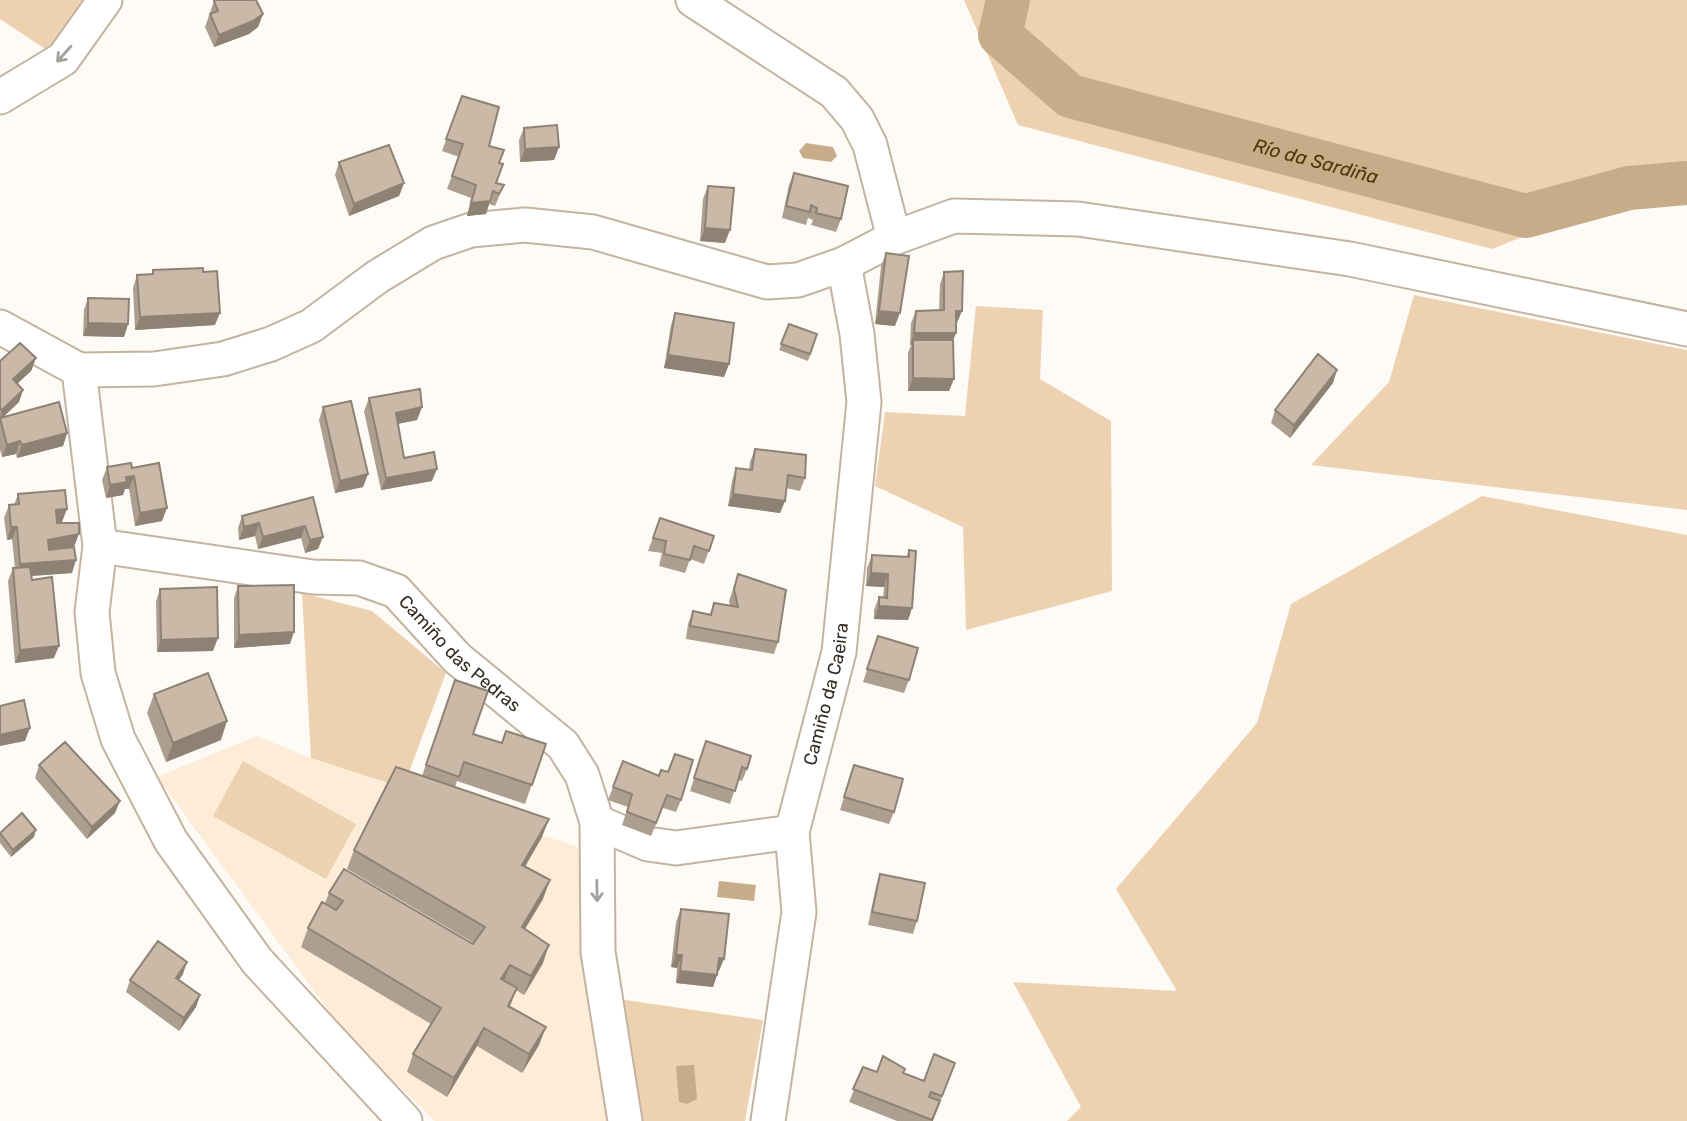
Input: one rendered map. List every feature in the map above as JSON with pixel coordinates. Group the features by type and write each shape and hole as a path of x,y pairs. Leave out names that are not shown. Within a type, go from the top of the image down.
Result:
{"street":[{"path":"0,97 63,59 105,0"},
{"path":"693,0 834,92 857,119 870,145 894,237"},
{"path":"0,327 79,370 154,369 223,359 271,344 311,326 377,277 433,243 471,230 525,225 593,232 767,282 798,280 844,264 894,237 954,216 1078,219 1350,259 1687,329"},
{"name":"Camiño da Caeira","path":"768,1121 799,912 792,832 839,652 864,402 857,334 844,264"},
{"path":"79,370 100,546 92,612 98,673 118,738 166,833 257,961 405,1121"},
{"name":"Camiño das Pedras","path":"100,546 313,577 359,578 396,591 457,658 563,745 582,775 597,822 598,952 625,1121"},
{"path":"597,822 648,844 676,848 792,832"}],"shaded area":[{"path":"0,0 92,0 56,56 0,19"},
{"path":"964,0 1687,0 1687,171 1492,249 1018,125"},
{"path":"806,143 833,147 837,156 831,162 803,158 799,151"},
{"path":"1414,295 1687,350 1687,510 1311,465 1389,382"},
{"path":"976,306 1043,310 1040,379 1111,421 1112,591 966,630 963,527 875,486 885,412 965,416"},
{"path":"1482,496 1687,535 1687,1121 1067,1121 1081,1107 1013,982 1177,991 1116,889 1257,723 1291,604"},
{"path":"302,593 372,611 446,673 403,788 311,758"},
{"path":"257,736 311,758 584,849 616,1121 435,1121 348,1037 157,777"},
{"path":"243,761 356,824 326,879 213,816"},
{"path":"719,881 756,885 754,901 717,897"},
{"path":"618,999 763,1020 745,1121 634,1121"},
{"path":"694,1065 697,1099 687,1104 679,1102 676,1066"}],"building":[{"path":"256,0 263,14 219,35 210,14 218,11 214,1"},
{"path":"462,96 499,107 489,146 504,150 499,163 503,164 496,183 504,185 499,194 493,191 490,201 471,203 476,185 452,176 463,144 446,139"},
{"path":"557,125 559,147 525,149 524,128"},
{"path":"389,145 404,183 354,204 339,162"},
{"path":"794,173 848,186 841,219 816,213 817,208 811,205 810,212 786,206"},
{"path":"708,186 734,188 730,230 705,228"},
{"path":"886,253 909,256 900,313 879,311"},
{"path":"203,268 203,272 217,271 220,313 140,317 137,275 153,274 153,270"},
{"path":"963,271 962,311 956,311 956,333 914,333 916,311 944,310 944,272"},
{"path":"88,298 129,299 128,324 88,323"},
{"path":"675,313 734,323 729,364 668,355"},
{"path":"789,324 817,334 810,354 781,344"},
{"path":"913,340 953,340 954,379 913,378"},
{"path":"20,343 36,358 13,379 23,390 2,410 0,361"},
{"path":"1318,354 1337,370 1294,425 1275,410"},
{"path":"420,389 422,407 396,413 404,458 434,452 437,469 386,478 369,398"},
{"path":"351,401 368,474 340,481 323,407"},
{"path":"59,402 67,433 22,445 20,441 7,445 0,418"},
{"path":"755,449 806,455 805,478 788,475 785,501 733,494 736,468 752,470"},
{"path":"131,463 132,468 159,463 167,508 140,513 134,476 126,477 127,482 110,485 107,467"},
{"path":"65,490 67,509 56,510 57,523 79,523 79,534 48,540 49,550 74,547 76,560 20,564 17,527 11,527 9,505 19,504 18,494"},
{"path":"313,497 323,537 310,540 305,526 263,537 259,523 244,527 242,516"},
{"path":"660,518 714,536 709,551 694,546 690,560 664,554 666,541 653,538"},
{"path":"909,550 916,551 912,608 879,606 879,597 887,598 888,574 871,573 872,555 909,557"},
{"path":"30,567 32,580 52,577 59,646 20,650 13,568"},
{"path":"738,574 786,590 778,642 690,626 693,611 711,615 714,603 738,607 734,589"},
{"path":"294,585 294,632 239,635 238,586"},
{"path":"217,587 218,638 161,640 160,589"},
{"path":"878,636 918,648 909,680 867,669"},
{"path":"208,673 227,721 173,743 154,694"},
{"path":"455,680 488,691 473,734 502,743 506,731 546,744 532,785 464,762 459,777 426,765"},
{"path":"24,700 30,728 0,735 0,706"},
{"path":"706,741 751,756 747,769 742,767 735,791 694,778"},
{"path":"65,742 120,801 92,827 39,765"},
{"path":"675,754 693,760 681,800 667,795 656,823 627,812 632,794 613,787 623,761 659,776 661,770 668,772"},
{"path":"854,765 903,779 894,812 844,797"},
{"path":"396,767 549,819 522,865 550,880 522,927 549,945 531,976 510,965 501,979 517,988 508,1006 546,1027 529,1054 484,1028 454,1078 413,1054 441,1008 308,928 322,902 336,910 343,901 329,893 344,869 473,944 485,927 354,850"},
{"path":"22,813 36,830 13,850 0,833"},
{"path":"880,874 925,883 917,921 872,912"},
{"path":"681,909 729,914 724,959 719,958 717,975 680,971 682,955 676,955"},
{"path":"158,941 187,962 176,978 200,995 184,1018 130,980"},
{"path":"934,1054 955,1063 942,1096 931,1092 929,1097 940,1101 932,1120 853,1089 863,1067 877,1072 883,1056 905,1069 903,1073 924,1081"}],"waterway":[{"name":"Río da Sardiña","path":"1008,0 1000,35 1070,96 1526,216 1629,188 1687,183"}]}
